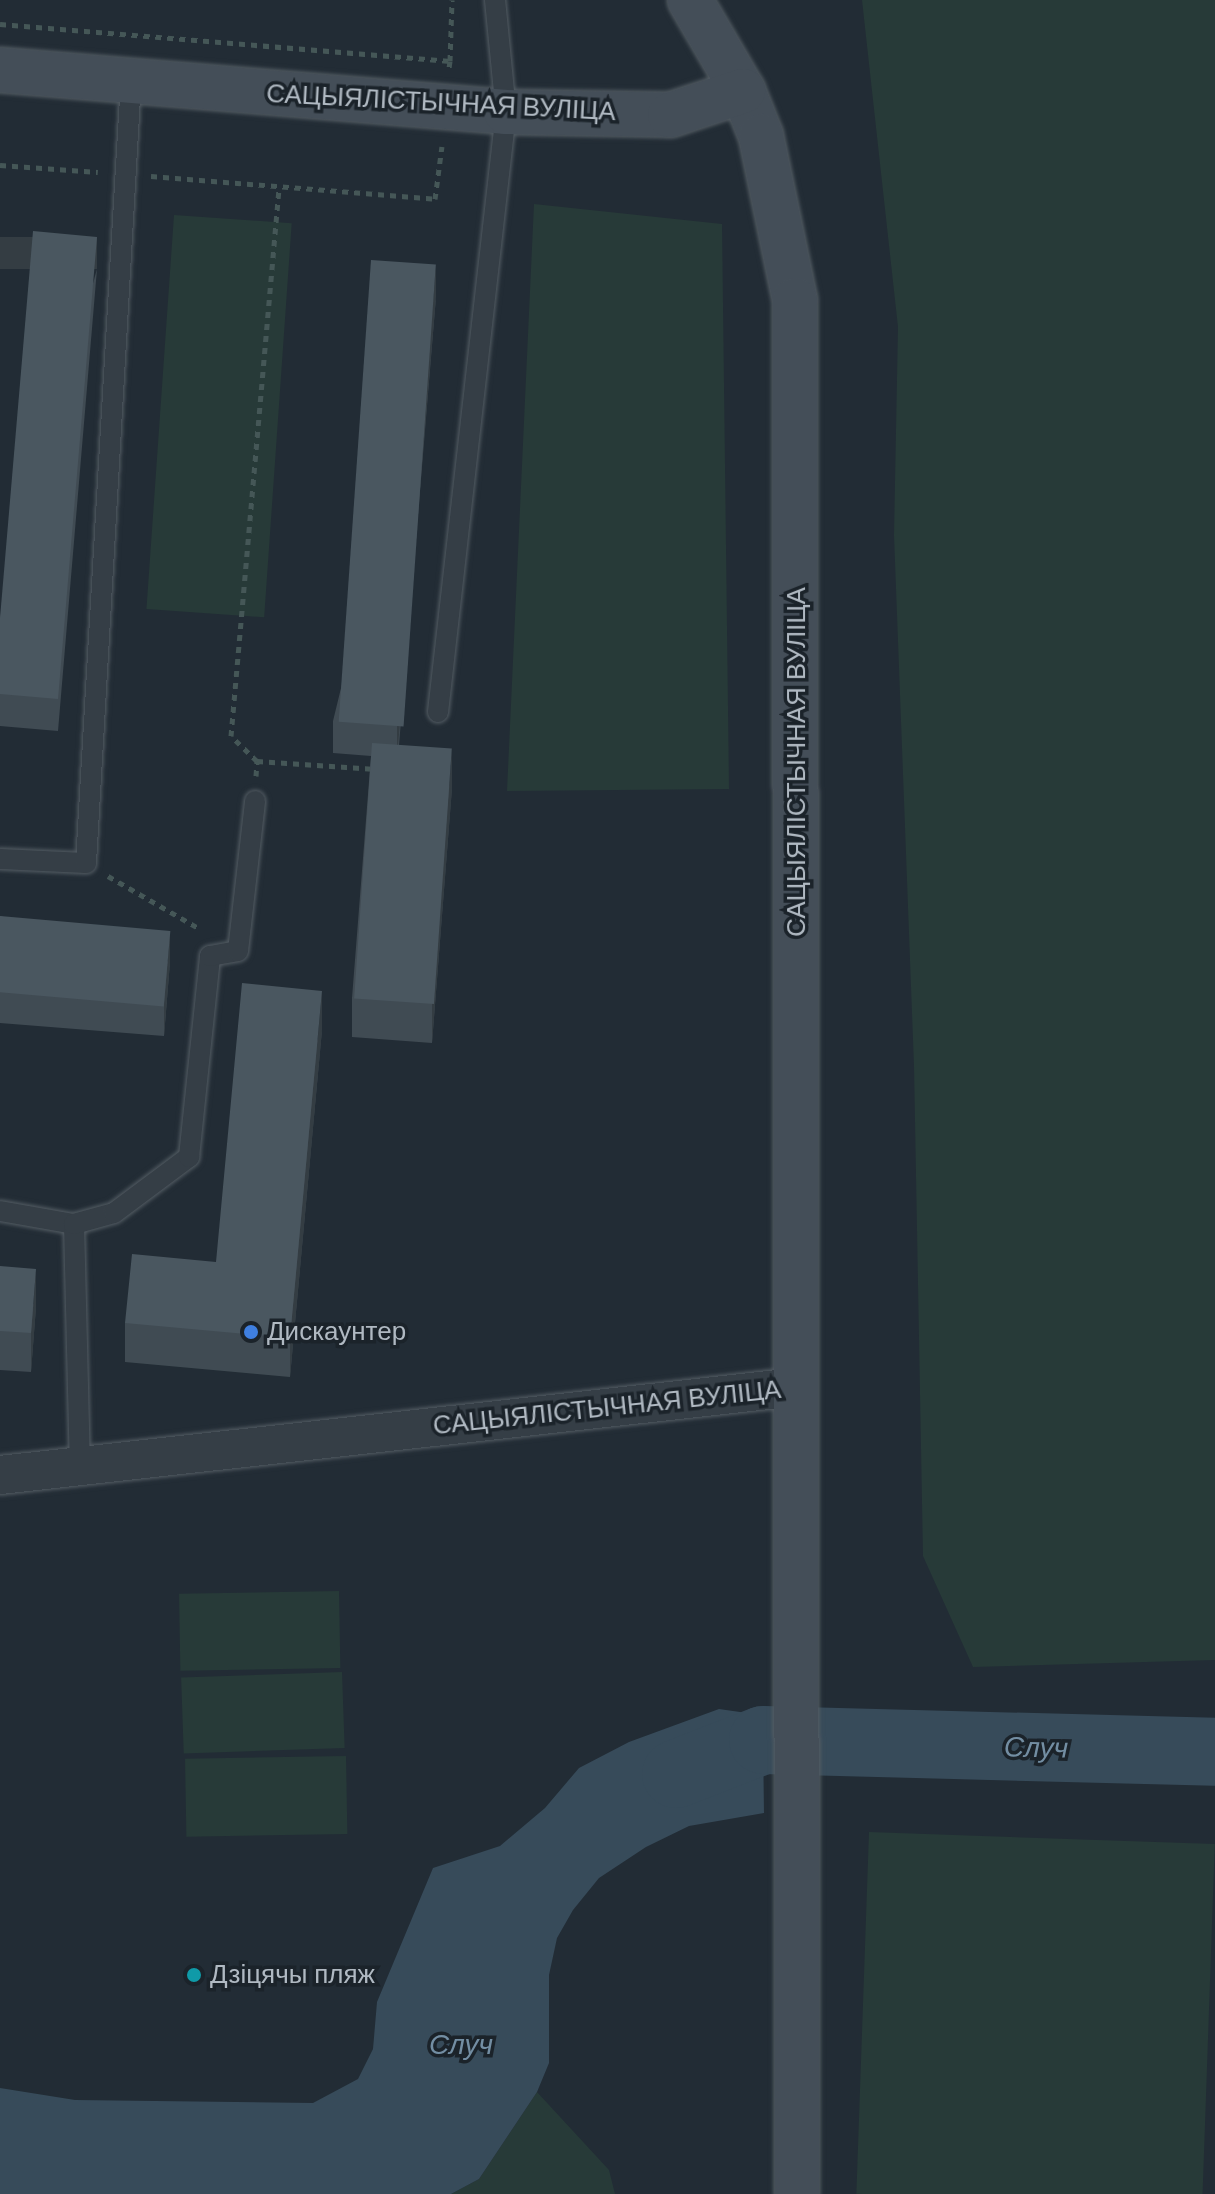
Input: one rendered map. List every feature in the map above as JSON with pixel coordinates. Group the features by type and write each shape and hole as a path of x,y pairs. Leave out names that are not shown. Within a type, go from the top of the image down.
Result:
{"main road":[{"path":"690,0 743,91"},
{"name":"САЦЫЯЛІСТЫЧНАЯ ВУЛІЦА","path":"0,70 506,112 670,115 743,91 775,181 795,300 796,1387"},
{"path":"796,1387 797,2194"}],"street":[{"name":"САЦЫЯЛІСТЫЧНАЯ ВУЛІЦА","path":"0,1475 796,1387"}],"lane":[{"path":"438,712 506,112 495,0"},
{"path":"0,859 86,863 131,81"},
{"path":"0,1211 74,1224 114,1213 189,1157 210,956 238,951 255,801"},
{"path":"74,1224 80,1466"}],"path":[{"path":"450,61 452,0"},
{"path":"279,189 231,736 257,761 385,770"},
{"path":"255,801 257,761"},
{"path":"86,863 238,951"}],"green space":[{"path":"862,0 1215,0 1215,1660 973,1667 923,1556 914,1066 894,535 898,327"},
{"path":"534,204 722,224 729,789 507,791"},
{"path":"174,215 292,223 264,617 146,609"},
{"path":"339,1591 340,1668 180,1671 179,1594"},
{"path":"342,1672 345,1748 184,1754 181,1678"},
{"path":"346,1756 347,1834 186,1837 185,1759"},
{"path":"869,1832 1215,1844 1203,2194 856,2194"},
{"path":"537,2092 609,2170 615,2194 451,2194 479,2179"}],"water":[{"name":"Случ","path":"719,1709 754,1714 763,1740 764,1813 689,1826 646,1847 599,1878 573,1910 557,1938 549,1975 549,2063 537,2092 479,2179 451,2194 0,2194 0,2088 75,2100 313,2103 358,2079 373,2049 377,2002 433,1868 500,1846 545,1808 579,1768 629,1742"}],"building":[{"path":"33,231 97,237 58,699 0,694 0,618"},
{"path":"371,260 436,265 404,726 339,722"},
{"path":"372,743 452,749 434,1004 354,998"},
{"path":"0,916 170,931 164,1007 0,992"},
{"path":"242,983 322,991 290,1338 125,1323 132,1254 216,1262"},
{"path":"0,1266 36,1269 31,1333 0,1331"}],"waterway":[{"name":"Случ","path":"676,1774 763,1740 1215,1752"}],"place":[{"name":"Дискаунтер","path":"251,1332"},
{"name":"Дзіцячы пляж","path":"194,1975"}]}
